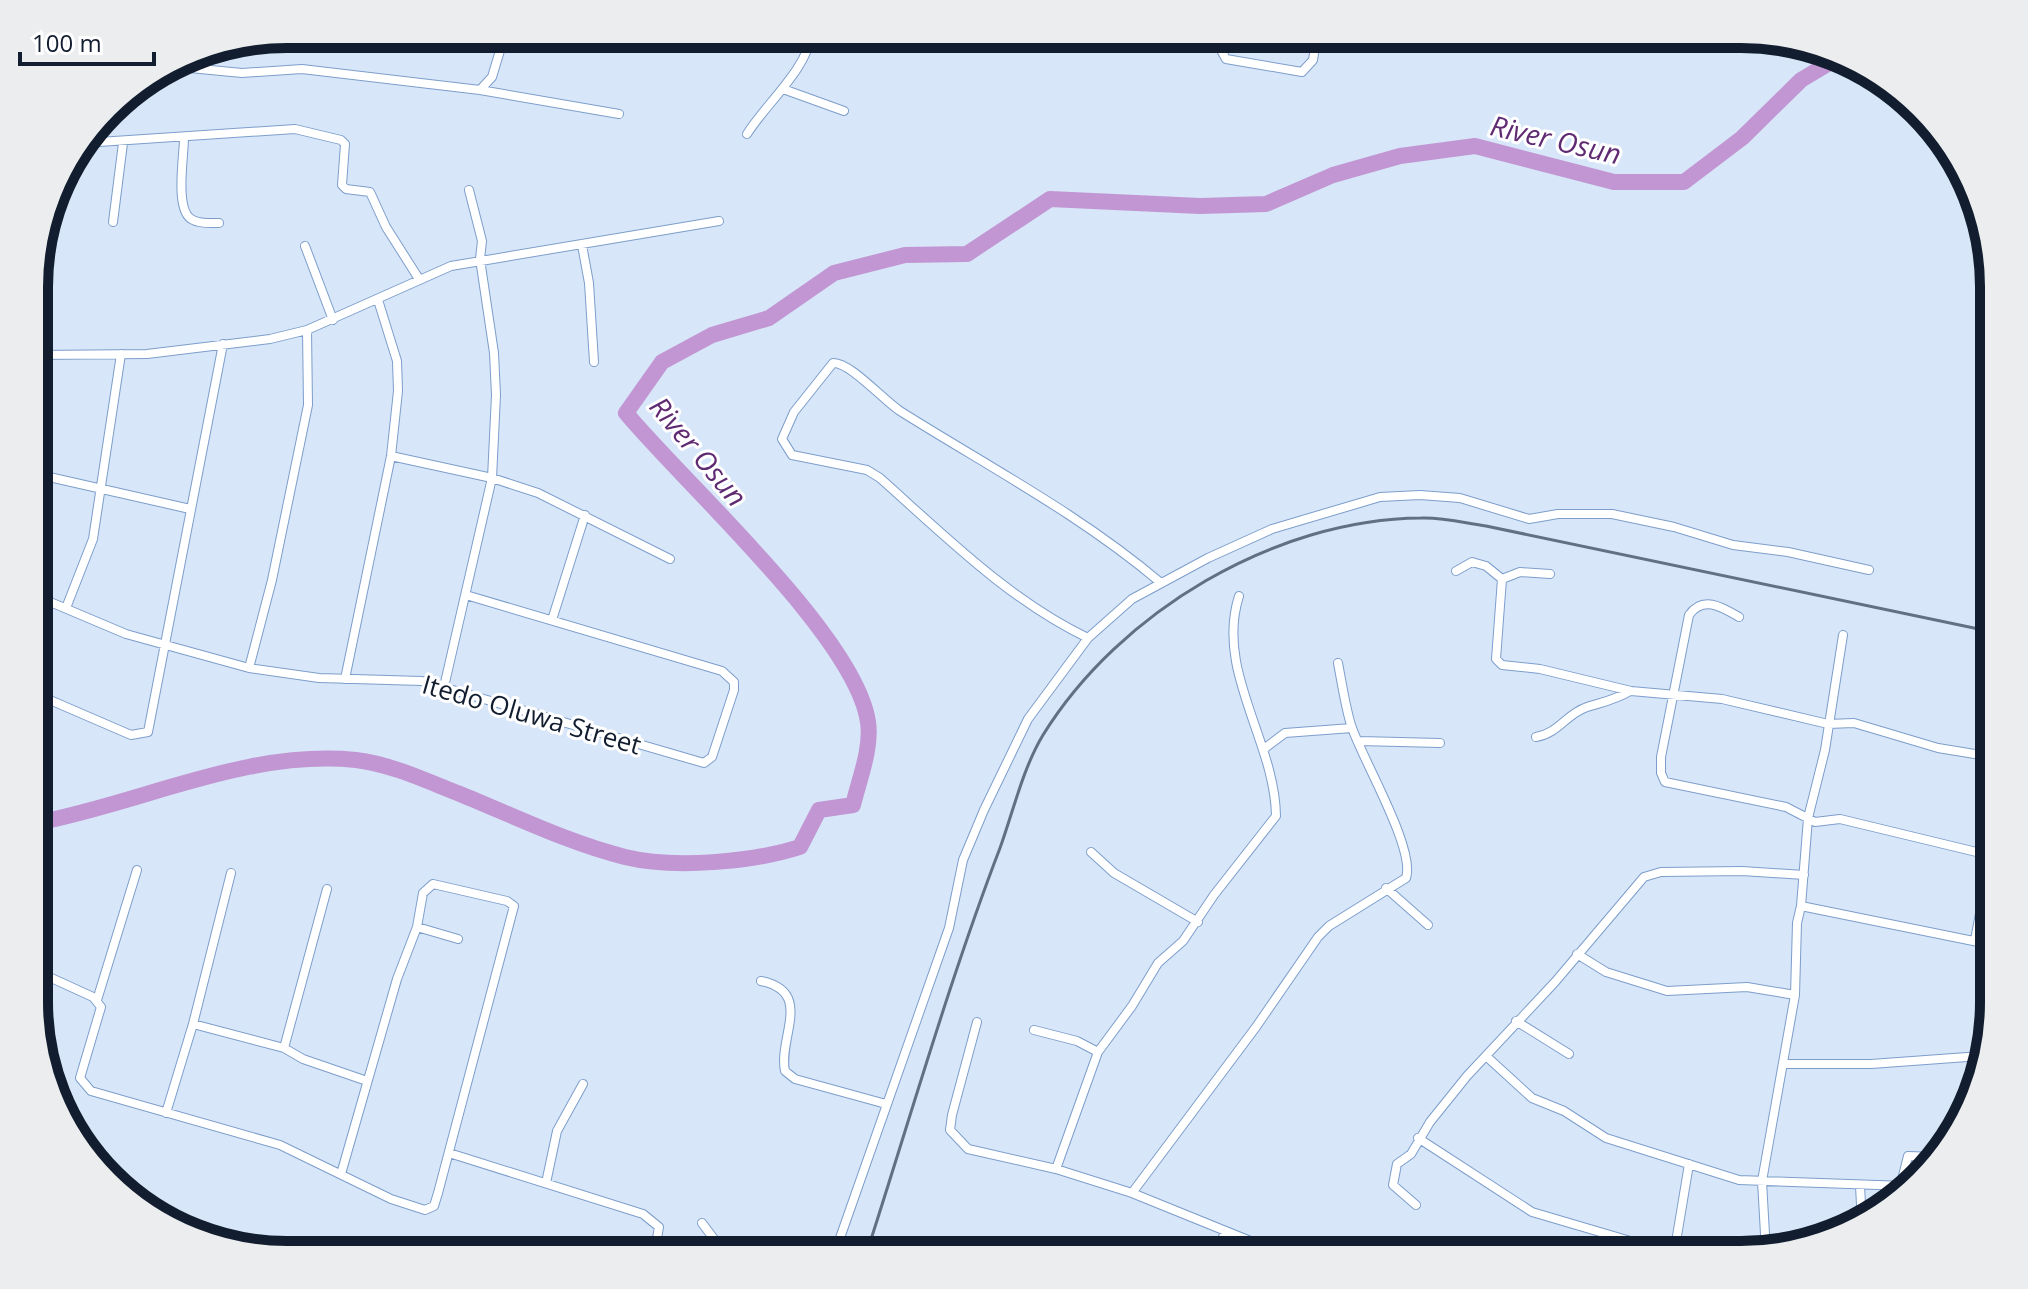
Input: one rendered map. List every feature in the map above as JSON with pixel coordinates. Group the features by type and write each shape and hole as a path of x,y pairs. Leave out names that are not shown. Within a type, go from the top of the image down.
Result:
{"street":[{"path":"480,90 492,77 501,48"},
{"path":"747,134 763,108 783,89 805,48"},
{"path":"1221,48 1226,59 1302,72 1313,60 1315,48"},
{"path":"192,68 242,73 302,69 480,90 619,114"},
{"path":"783,89 844,111"},
{"path":"96,143 295,129 344,141 342,185 346,189 370,192 386,227 419,279"},
{"path":"184,138 181,204 186,216 195,222 219,223"},
{"path":"113,222 123,143"},
{"path":"444,687 492,478 495,381 480,259 482,241 469,190"},
{"path":"48,355 121,354 223,344 307,330 419,279 480,259 719,221"},
{"path":"582,245 589,283 594,362"},
{"path":"305,246 333,320"},
{"path":"345,679 391,456 398,391 397,361 378,300"},
{"path":"249,668 272,580 308,405 307,330"},
{"path":"48,699 131,735 148,732 162,646 223,344"},
{"path":"66,608 89,556 121,354"},
{"path":"1088,638 1061,625 992,575 880,478 867,470 792,455 782,439 794,412 833,363 848,367 885,402 1046,498 1125,553 1161,583"},
{"path":"391,456 492,478 538,493 670,559"},
{"path":"48,477 190,509"},
{"path":"839,1241 949,928 963,860 984,810 1028,719 1088,638 1132,599 1272,529 1380,497 1420,495 1460,498 1529,519 1558,514 1612,514 1674,527 1733,545 1788,552 1869,570"},
{"path":"466,595 552,620 585,515"},
{"path":"1456,571 1472,562 1486,566 1502,579"},
{"path":"1502,579 1520,572 1550,574"},
{"path":"1502,579 1498,662 1631,691 1722,699 1828,724 1854,723 1938,748 1979,755"},
{"path":"1056,1169 1098,1052 1132,1006 1158,963 1183,941 1214,895 1276,816 1265,748 1234,651 1233,617 1239,596"},
{"name":"Itedo Oluwa Street","path":"48,601 162,646 249,668 345,679 392,678 444,687 704,763 712,757 734,690 730,677 658,650 552,620"},
{"path":"1739,617 1712,604 1695,606 1689,615 1661,757 1661,773 1665,782 1786,807 1815,822 1840,819 1857,822 1979,853"},
{"path":"1765,1239 1762,1181 1795,995 1797,923 1808,818 1843,635"},
{"path":"1132,1193 1256,1027 1318,937 1386,888 1406,878 1409,866 1352,728 1338,663"},
{"path":"1536,737 1551,735 1585,707 1611,702 1631,691"},
{"path":"1265,748 1285,733 1352,728"},
{"path":"1359,741 1440,743"},
{"path":"1091,852 1114,873 1198,922"},
{"path":"97,1000 137,870"},
{"path":"1416,1205 1399,1193 1392,1178 1397,1164 1411,1154 1418,1138 1486,1056 1644,877 1661,872 1742,871 1804,875"},
{"path":"166,1113 193,1024 231,873"},
{"path":"48,977 97,1000 101,1007 80,1078 91,1091 230,1128 280,1145 391,1199 425,1210 434,1206 449,1153 514,906 507,901 433,884 423,893 417,927 397,979 341,1174"},
{"path":"1386,888 1428,925"},
{"path":"284,1048 327,889"},
{"path":"1801,906 1979,941"},
{"path":"1975,940 1979,920"},
{"path":"417,927 458,939"},
{"path":"1577,954 1606,972 1667,991 1747,987 1795,995"},
{"path":"761,981 776,984 788,996 791,1023 781,1054 785,1071 795,1079 822,1088 886,1104"},
{"path":"1516,1021 1569,1054"},
{"path":"977,1022 950,1130 968,1149 1056,1169 1132,1193 1248,1240"},
{"path":"193,1024 284,1048 297,1057 367,1081"},
{"path":"1034,1030 1077,1041 1098,1052"},
{"path":"1486,1056 1532,1098 1564,1111 1606,1138 1739,1180 1894,1185"},
{"path":"1784,1064 1871,1064 1973,1057"},
{"path":"546,1183 557,1131 583,1084"},
{"path":"1418,1138 1532,1212 1624,1240"},
{"path":"449,1153 643,1214 656,1221 659,1241"},
{"path":"1905,1176 1908,1156 1924,1157"},
{"path":"1678,1240 1689,1164"},
{"path":"1860,1186 1861,1209"},
{"path":"702,1223 715,1241"},
{"path":"1222,1240 1225,1231"}],"waterway":[{"name":"River Osun","path":"48,820 195,780 275,762 356,760 410,774 562,837 645,861 690,863 737,860 800,847 819,810 853,805 867,753 868,722 857,687 802,606 626,413 662,362 712,335 769,318 834,273 905,255 967,254 1050,199 1200,206 1266,204 1333,175 1400,156 1475,146 1614,182 1684,182 1742,138 1801,80 1827,65"}],"railway":[{"path":"870,1241 930,1050 1036,748 1075,690 1114,649 1158,613 1206,581 1257,555 1311,535 1366,523 1437,518 1979,629"}]}
